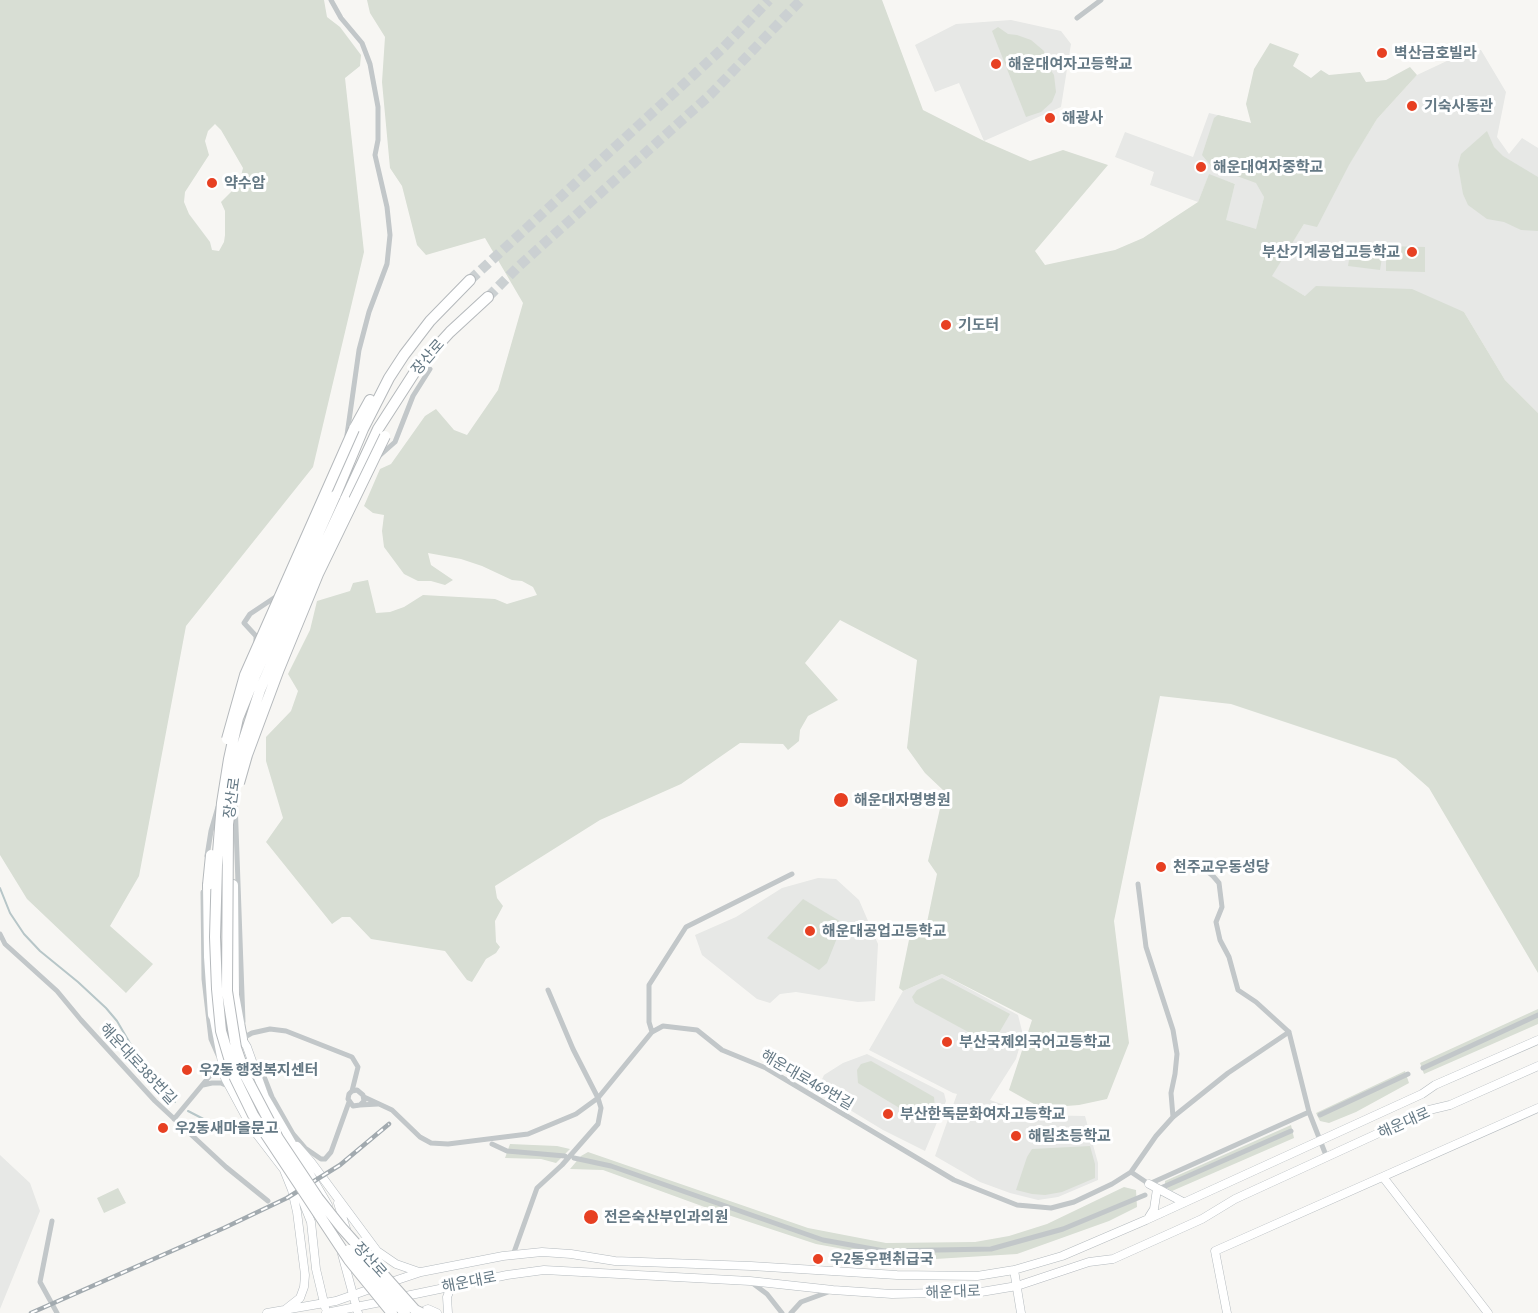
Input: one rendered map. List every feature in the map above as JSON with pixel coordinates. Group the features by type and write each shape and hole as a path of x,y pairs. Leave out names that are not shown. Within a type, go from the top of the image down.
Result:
{"highway":[{"name":"장산로","path":"325,1223 253,1115 235,1078 221,1031 215,937 222,803 238,718 363,429 404,355 438,313 470,280"},
{"name":"장산로","path":"416,1312 318,1198 278,1138 246,1077 230,1023 227,991 228,824 237,761 260,690 309,577 378,429 418,367 450,332 488,297"},
{"path":"213,1015 208,885 216,796 229,725 245,675 354,429 376,390 404,355"},
{"path":"242,1039 234,994 234,826 239,785 247,755 279,669 318,574 385,436 394,401"},
{"path":"325,1223 416,1312"},
{"path":"325,1223 349,1260 392,1313"}],"main road":[{"path":"213,1015 225,1078 257,1136 296,1186 311,1222 316,1269 326,1313"},
{"path":"242,1039 265,1097 330,1208 357,1310"},
{"name":"해운대로","path":"267,1313 324,1303 421,1272 542,1252 615,1261 897,1275 977,1276 1014,1270 1062,1256 1320,1141 1422,1094 1435,1085 1538,1040"},
{"name":"해운대로","path":"326,1313 357,1310 452,1285 544,1270 750,1281 892,1294 981,1292 1017,1286 1089,1262 1113,1258 1202,1219 1234,1199 1430,1110 1450,1105 1538,1066"},
{"path":"1227,1313 1215,1251 1538,1108"},
{"path":"280,1124 378,1251 396,1264 421,1272"},
{"path":"282,1311 300,1298 305,1275 297,1212 284,1170"},
{"path":"1383,1177 1488,1313"},
{"path":"1149,1184 1183,1202"},
{"path":"1148,1218 1155,1209 1160,1188"},
{"path":"332,1191 346,1224 350,1242 352,1273 350,1284"},
{"path":"1014,1270 1022,1313"},
{"path":"448,1313 447,1297 452,1285"},
{"path":"385,1313 387,1301"},
{"path":"387,1301 397,1313"},
{"path":"416,1312 428,1309 437,1313"}],"street":[{"path":"221,1062 211,1039 204,979 203,883 211,831 223,787 232,727 257,658 256,636 244,623 250,614 276,598 306,551 345,459 350,405 359,350 369,312 387,264 390,236 387,207 375,154 378,140 378,107 370,64 363,43 341,18 331,0"},
{"path":"1077,18 1101,0"},
{"path":"242,1039 235,788 251,731 322,558 368,465 395,442 413,396 430,369"},
{"path":"306,551 322,558"},
{"path":"223,787 235,788"},
{"path":"1195,861 1219,883 1222,907 1216,922 1238,990 1256,1002 1289,1032 1309,1112 1327,1158"},
{"path":"352,1091 360,1091 364,1097 392,1110 427,1142 448,1144 528,1134 576,1113 598,1098 652,1032 649,1022 650,985 686,927 792,874"},
{"path":"1138,884 1146,947 1173,1030 1177,1054 1171,1094 1173,1117"},
{"name":"해운대로383번길","path":"0,934 6,944 57,991 134,1080 226,1167 268,1201"},
{"path":"513,1255 537,1188 562,1165 598,1124 601,1108 548,990"},
{"path":"1423,1068 1538,1015"},
{"name":"해운대로469번길","path":"652,1032 663,1026 697,1030 722,1050 766,1068 954,1180 1017,1205 1051,1208 1074,1202 1131,1172"},
{"path":"174,1119 242,1039 252,1033 270,1029 286,1030 352,1057 358,1067 352,1091 349,1094 349,1102 331,1152 325,1159 321,1159 298,1140 272,1097 262,1074 252,1061"},
{"path":"1289,1032 1228,1073 1173,1117 1156,1136 1131,1172 1149,1184 1309,1112"},
{"path":"1320,1115 1408,1074"},
{"path":"201,1086 222,1083 230,1087"},
{"path":"360,1105 364,1097"},
{"path":"349,1102 353,1106 378,1104"},
{"path":"1160,1188 1291,1131"},
{"path":"492,1144 507,1151 565,1156"},
{"path":"574,1158 611,1166 823,1240 884,1251 991,1249 1063,1229 1145,1195"},
{"path":"52,1221 40,1282 57,1313"},
{"path":"750,1281 767,1294 782,1313"},
{"path":"791,1313 801,1302 833,1290"}],"shaded area":[{"path":"0,0 324,0 327,17 340,27 361,55 360,66 345,78 364,252 313,467 186,626 139,876 110,926 153,964 126,993 27,899 0,855","holes":["215,124 221,130 243,168 239,184 221,202 225,211 225,235 219,251 212,250 210,242 189,214 184,202 185,192 209,155 205,141 208,131"]},
{"path":"367,0 882,0 923,110 1030,161 1063,150 1108,165 1035,251 1045,265 1115,250 1143,238 1198,202 1209,174 1235,184 1226,220 1256,229 1264,197 1256,183 1212,167 1202,155 1214,118 1218,115 1251,123 1246,104 1254,69 1270,43 1299,54 1293,66 1311,78 1321,70 1329,75 1360,72 1366,82 1386,80 1410,67 1417,75 1377,119 1349,165 1317,227 1304,224 1272,276 1305,296 1316,286 1412,289 1464,312 1505,380 1538,413 1538,973 1429,788 1396,759 1231,704 1160,696 1114,921 1129,1043 1107,1099 1079,1105 1041,1108 1009,1090 1032,1020 942,974 903,991 899,988 910,935 925,932 937,874 928,861 944,791 925,773 907,748 917,660 840,620 805,663 838,700 808,716 800,730 799,741 788,750 783,744 740,743 681,784 600,820 495,886 497,898 503,906 495,921 496,942 500,947 496,953 486,959 472,982 467,980 445,951 371,939 350,917 342,917 332,924 266,842 283,818 266,761 266,737 291,711 298,691 288,674 310,630 317,601 350,591 353,583 368,580 376,613 390,612 404,607 423,595 495,599 507,604 537,595 533,587 522,581 512,580 461,559 428,553 431,565 453,580 445,585 431,581 418,581 404,574 384,547 382,531 384,515 373,513 364,506 380,469 391,464 425,416 436,409 454,430 467,435 498,390 523,303 485,238 426,255 417,245 402,186 390,168 382,82 385,37 370,13"},
{"name":"해운대여자고등학교","path":"1011,20 1061,31 1071,44 1061,107 984,141 959,83 935,92 915,45 956,24"},
{"path":"998,27 1008,34 1031,40 1044,51 1048,66 1054,75 1056,92 1052,102 1041,112 1026,117 992,31"},
{"name":"부산기계공업고등학교","path":"1481,50 1506,92 1497,137 1509,154 1522,138 1538,148 1538,413 1505,380 1464,312 1305,296 1271,276 1304,224 1351,161 1377,119 1417,75 1466,52"},
{"name":"해운대여자중학교","path":"1209,113 1251,123 1264,197 1256,230 1225,220 1235,184 1209,175 1198,202 1150,185 1154,172 1115,157 1125,132 1193,157"},
{"path":"1487,131 1494,147 1503,156 1538,177 1538,231 1521,230 1504,222 1487,219 1468,205 1463,194 1458,165 1461,154"},
{"path":"1386,246 1425,247 1425,272 1386,271"},
{"path":"1351,247 1383,251 1380,270 1348,266"},
{"path":"818,878 836,879 859,900 878,944 875,1001 858,1002 796,992 780,994 770,1003 757,999 702,955 695,935 736,917 782,888"},
{"path":"803,899 843,923 827,963 819,970 767,938"},
{"path":"942,974 1018,1015 1023,1035 1016,1059 990,1100 1033,1115 1085,1116 1098,1163 1098,1180 1058,1197 1038,1200 980,1182 935,1156 957,1094 869,1050 903,991"},
{"path":"942,978 1010,1014 992,1045 915,1003 912,997 917,990"},
{"path":"1538,1009 1538,1024 1424,1074 1420,1063"},
{"path":"867,1054 944,1093 946,1101 925,1151 883,1130 817,1090 824,1075 843,1063"},
{"path":"871,1061 934,1097 935,1107 928,1119 916,1118 858,1083 857,1070 861,1064"},
{"path":"1405,1071 1409,1083 1356,1112 1329,1123 1320,1121 1316,1113"},
{"path":"1291,1125 1294,1138 1172,1191 1165,1187 1165,1181"},
{"path":"510,1144 557,1146 570,1149 556,1163 541,1159 505,1158"},
{"path":"1090,1146 1095,1164 1095,1178 1062,1192 1045,1195 1016,1190 1032,1149"},
{"path":"588,1152 808,1228 886,1243 975,1242 1009,1236 1047,1224 1124,1187 1136,1190 1137,1207 1109,1221 1017,1254 919,1260 893,1258 816,1244 603,1170 570,1169 581,1156"},
{"path":"0,1155 30,1183 40,1211 0,1309"},
{"path":"118,1188 126,1203 104,1213 97,1198"}],"waterway":[{"path":"0,888 10,913 24,934 40,951 106,1008 157,1083 175,1102"},
{"path":"188,1111 221,1128 244,1134"}],"tunnel":[{"path":"470,280 723,48 769,0"},
{"path":"488,297 519,266 710,95 801,0"}],"railway":[{"path":"31,1313 287,1198 340,1165 389,1124"}],"place":[{"name":"벽산금호빌라","path":"1382,53"},
{"name":"해운대여자고등학교","path":"996,64"},
{"name":"기숙사동관","path":"1412,106"},
{"name":"해광사","path":"1050,118"},
{"name":"해운대여자중학교","path":"1201,167"},
{"name":"약수암","path":"212,183"},
{"name":"부산기계공업고등학교","path":"1412,252"},
{"name":"기도터","path":"946,325"},
{"name":"해운대자명병원","path":"841,800"},
{"name":"천주교우동성당","path":"1161,867"},
{"name":"해운대공업고등학교","path":"810,931"},
{"name":"부산국제외국어고등학교","path":"947,1042"},
{"name":"우2동 행정복지센터","path":"187,1070"},
{"name":"부산한독문화여자고등학교","path":"888,1114"},
{"name":"우2동새마을문고","path":"163,1128"},
{"name":"해림초등학교","path":"1016,1136"},
{"name":"전은숙산부인과의원","path":"591,1217"},
{"name":"우2동우편취급국","path":"818,1259"}]}
